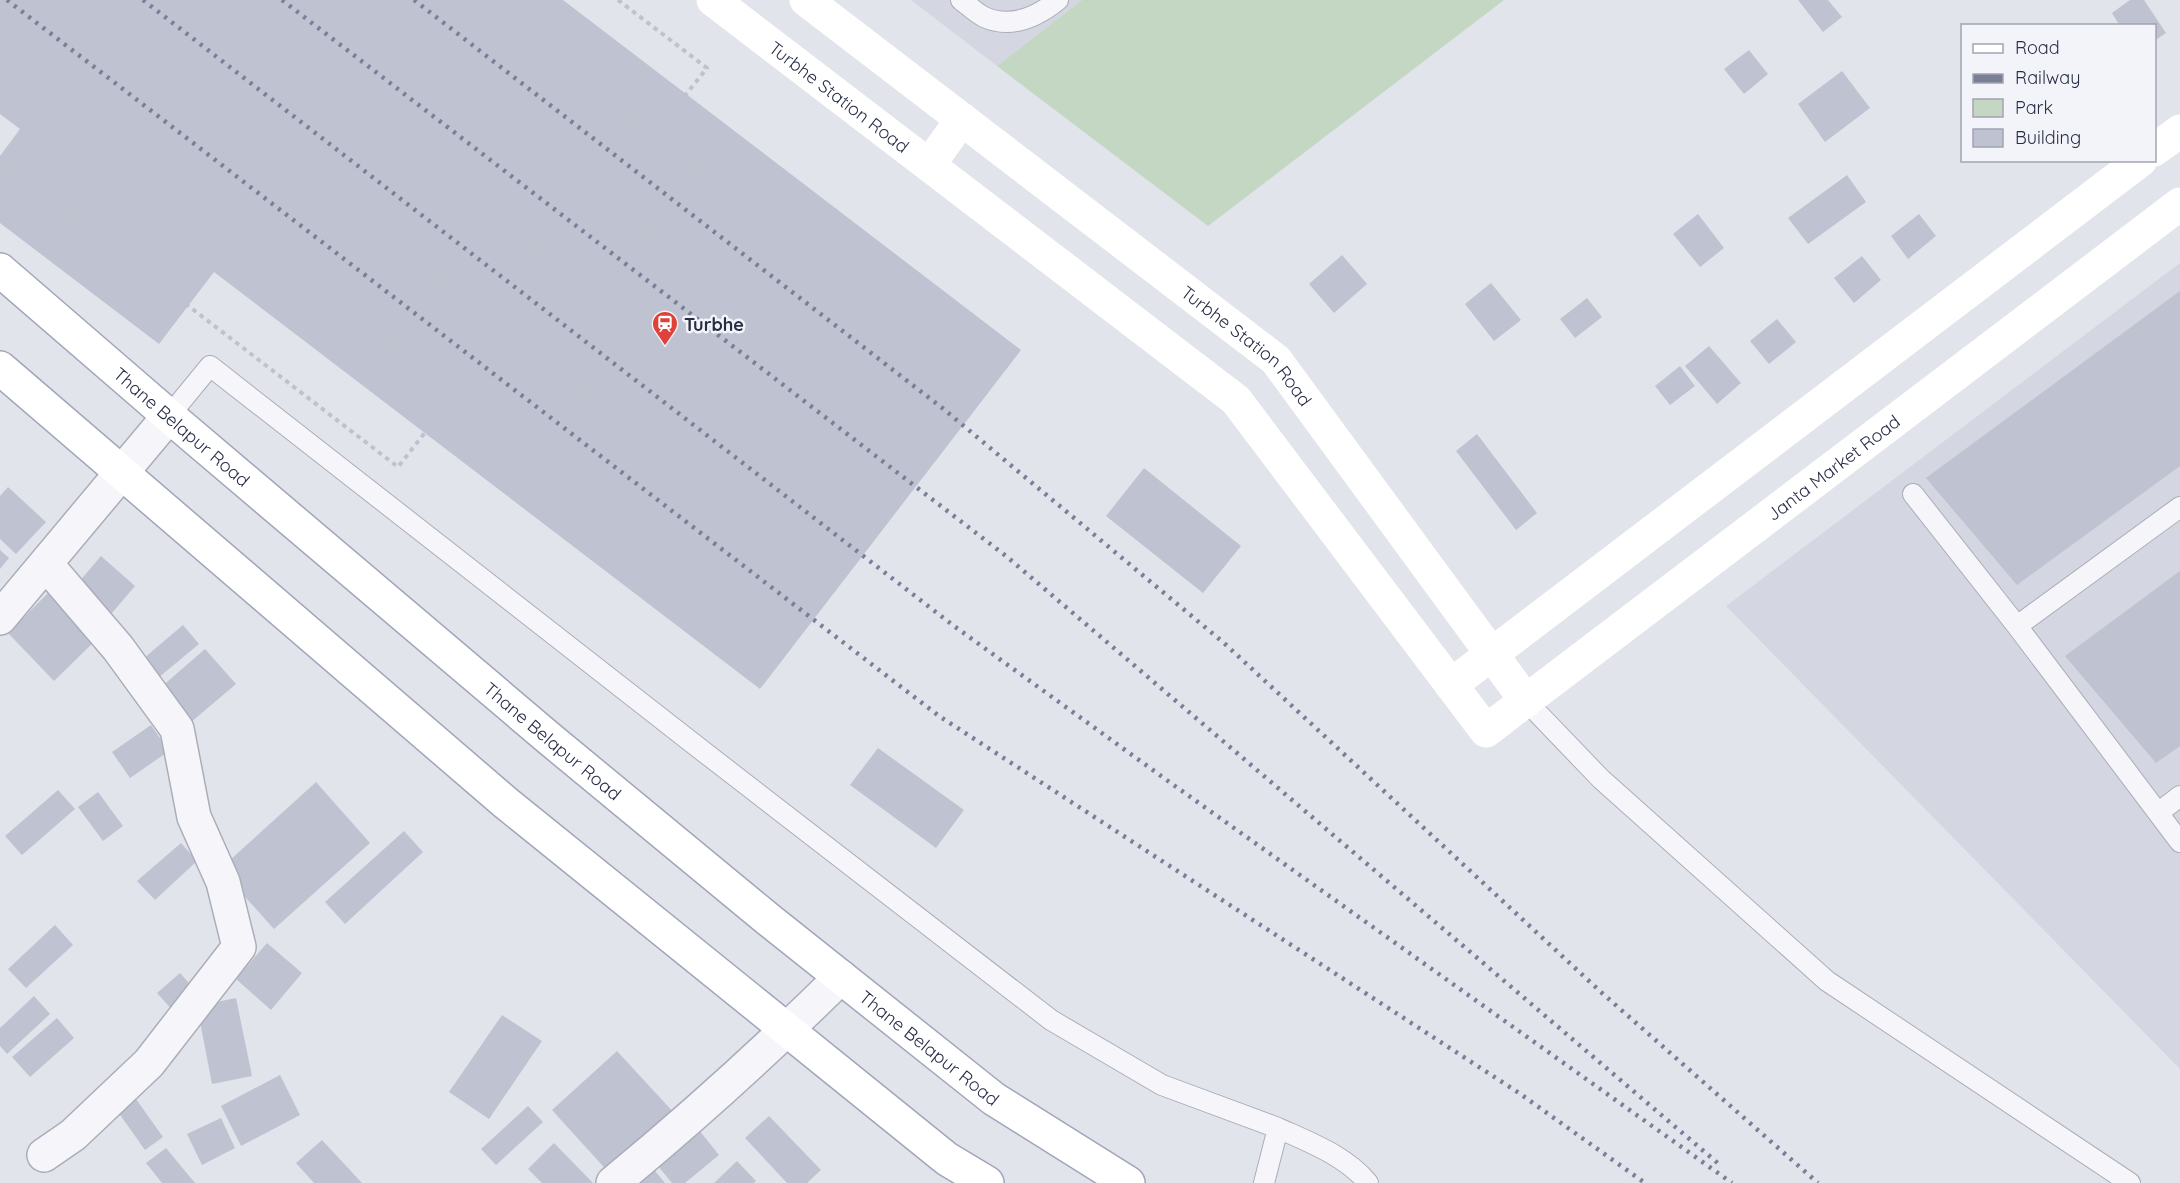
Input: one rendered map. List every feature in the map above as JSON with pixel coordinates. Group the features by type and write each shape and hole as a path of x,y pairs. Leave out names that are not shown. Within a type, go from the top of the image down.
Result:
{"main road":[{"name":"Turbhe Station Road","path":"713,0 1236,400 1486,731"},
{"name":"Turbhe Station Road","path":"806,0 1276,360 1526,701"},
{"path":"929,165 962,119"},
{"path":"2156,149 2180,131"},
{"path":"1451,685 2138,162"},
{"name":"Janta Market Road","path":"1486,731 2180,204"},
{"name":"Thane Belapur Road","path":"0,270 551,740 841,977 994,1099 1128,1183"},
{"path":"0,368 506,803 947,1159 987,1183"}],"street":[{"path":"0,618 169,416"},
{"path":"44,1155 73,1135 149,1063 239,947 223,882 195,817 177,729 118,648 46,564"},
{"path":"613,1183 673,1134 787,1030 841,977"}],"lane":[{"path":"961,0 984,17 1011,23 1041,13 1058,0"},
{"path":"169,416 210,366 1051,1020 1162,1085 1318,1145 1358,1171 1368,1183"},
{"path":"1913,494 2017,626 2180,842"},
{"path":"2017,626 2180,507"},
{"name":"Turbhe Station Road","path":"1526,701 1601,778 1827,981 2130,1183"},
{"path":"2158,813 2180,796"},
{"path":"1264,1183 1278,1128"}],"path":[{"path":"618,0 707,68 681,102"},
{"path":"545,52 761,218"},
{"path":"498,114 713,281"},
{"path":"0,161 398,467 427,430"},
{"path":"447,181 662,347"},
{"path":"395,246 610,413"},
{"path":"346,310 561,476"}],"shaded area":[{"path":"911,0 1082,0 997,66"},
{"path":"2180,263 2180,1069 1726,606"}],"green space":[{"path":"1082,0 1504,0 1208,226 997,66"}],"building":[{"name":"Turbhe","path":"0,0 563,0 1021,350 760,689 214,272 159,344 0,223 0,156 20,129 0,114"},
{"path":"1798,0 1828,0 1842,17 1823,32"},
{"path":"2130,0 2144,0 2166,33 2156,40 2156,24 2119,24 2112,13"},
{"path":"1749,50 1768,74 1744,94 1724,69"},
{"path":"1842,71 1870,108 1825,142 1798,104"},
{"path":"1847,175 1866,202 1808,244 1788,218"},
{"path":"1698,214 1724,248 1700,267 1673,234"},
{"path":"1919,214 1936,236 1908,259 1891,236"},
{"path":"1342,255 1367,284 1334,313 1309,284"},
{"path":"1862,256 1881,280 1854,303 1834,278"},
{"path":"1491,283 1521,320 1494,341 1465,304"},
{"path":"2180,291 2180,466 2017,585 1926,478"},
{"path":"1587,298 1602,317 1575,338 1560,319"},
{"path":"1777,319 1796,342 1769,364 1750,341"},
{"path":"1709,346 1741,383 1717,404 1685,366"},
{"path":"1680,366 1695,386 1670,405 1655,386"},
{"path":"1477,434 1537,513 1516,530 1456,451"},
{"path":"1144,468 1241,546 1203,593 1106,516"},
{"path":"8,487 46,522 16,554 0,539 0,496"},
{"path":"0,550 9,558 0,569"},
{"path":"101,556 135,586 112,613 78,583"},
{"path":"2180,571 2180,746 2156,763 2065,656"},
{"path":"51,590 98,638 54,681 8,633"},
{"path":"183,625 199,644 158,678 143,659"},
{"path":"205,649 236,684 190,723 160,688"},
{"path":"151,725 169,751 130,778 112,752"},
{"path":"878,748 964,810 936,848 850,785"},
{"path":"316,782 370,843 274,929 220,869"},
{"path":"58,790 75,809 22,855 5,836"},
{"path":"98,792 123,826 103,841 78,807"},
{"path":"404,831 423,852 345,924 325,902"},
{"path":"181,843 197,861 155,900 137,881"},
{"path":"55,925 73,945 26,988 8,969"},
{"path":"267,943 302,973 271,1010 236,979"},
{"path":"180,973 198,993 175,1013 157,993"},
{"path":"34,996 50,1014 7,1054 0,1046 0,1028"},
{"path":"236,998 252,1076 212,1084 197,1006"},
{"path":"502,1015 542,1041 489,1119 449,1092"},
{"path":"57,1018 74,1038 30,1077 12,1057"},
{"path":"617,1051 676,1115 611,1175 552,1110"},
{"path":"280,1075 300,1115 241,1146 221,1106"},
{"path":"136,1099 163,1137 145,1150 118,1112"},
{"path":"528,1106 543,1122 496,1165 481,1149"},
{"path":"769,1116 821,1170 807,1183 787,1183 745,1138"},
{"path":"221,1118 235,1148 202,1165 187,1134"},
{"path":"695,1125 719,1155 685,1183 672,1183 653,1160"},
{"path":"322,1140 362,1183 314,1183 296,1163"},
{"path":"554,1143 593,1183 542,1183 528,1169"},
{"path":"166,1148 195,1183 162,1183 146,1163"},
{"path":"737,1161 756,1181 754,1183 714,1183"},
{"path":"651,1166 665,1183 630,1183"}],"railway":[{"path":"7,0 939,716 1519,1093 1645,1183"},
{"path":"143,0 954,626 1732,1183"},
{"path":"282,0 1006,556 1720,1165"},
{"path":"414,0 941,407 1224,643 1602,993 1818,1183"}],"place":[{"name":"Turbhe","path":"665,347"}]}
